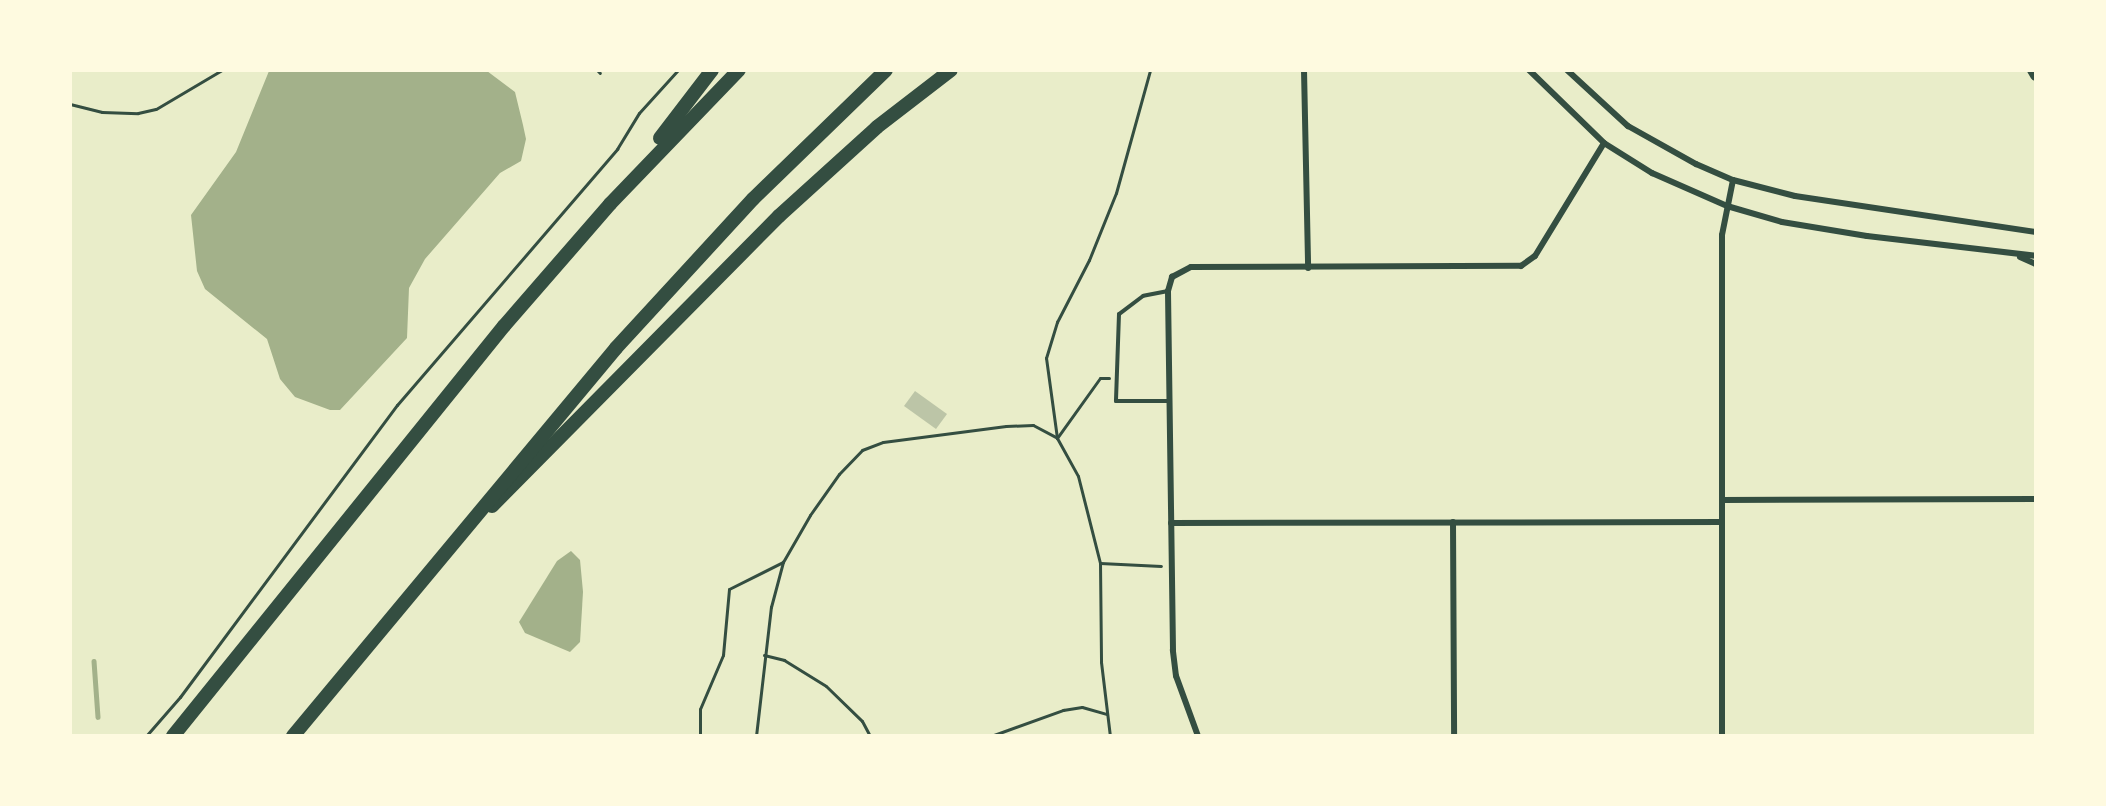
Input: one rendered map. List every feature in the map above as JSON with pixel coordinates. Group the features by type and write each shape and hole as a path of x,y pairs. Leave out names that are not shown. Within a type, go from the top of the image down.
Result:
{"highway":[{"path":"610,204 712,70"},
{"path":"173,735 504,326 610,204 739,70"},
{"path":"293,735 616,348 818,134 886,70"},
{"path":"420,581 779,216 877,127 951,70"}],"main road":[{"path":"2033,70 2036,75"}],"street":[{"path":"1304,70 1308,268"},
{"path":"1529,70 1604,142 1652,173 1727,206 1820,229 2018,256 2036,256"},
{"path":"1567,70 1628,126 1696,164 1733,180 1795,196 2036,232"},
{"path":"1197,735 1174,664 1168,291 1172,277 1191,267 1521,266 1535,256 1604,142"},
{"path":"1722,735 1722,235 1733,180"},
{"path":"2018,256 2036,264"},
{"path":"1722,501 2036,499"},
{"path":"1453,522 1454,735"},
{"path":"1171,523 1722,522"}],"lane":[{"path":"1168,291 1143,296 1119,314 1116,401 1169,401"}],"path":[{"path":"70,104 102,112 138,113 156,109 222,70"},
{"path":"146,735 180,697 397,405 617,149 639,113 672,81 680,70"},
{"path":"1110,735 1099,621 1100,563 1078,477 1058,438 1046,358 1056,322 1089,260 1116,193 1150,70"},
{"path":"1058,438 1100,378 1117,379"},
{"path":"756,735 764,655 783,562 827,490 862,450 883,441 1006,426 1033,425 1058,438"},
{"path":"700,735 700,709 723,655 729,589 783,562"},
{"path":"1100,563 1172,566"},
{"path":"764,655 784,660 826,686 862,721 870,735"},
{"path":"991,735 1063,710 1082,707 1107,714"}],"shaded area":[{"path":"269,71 487,71 515,92 526,139 521,161 500,173 425,259 409,288 407,338 340,410 330,410 295,397 280,379 267,339 205,289 197,271 191,215 236,152"},
{"path":"571,551 580,560 583,592 580,642 570,652 525,633 519,622 557,561"}],"building":[{"path":"915,391 947,414 936,429 904,406"}],"waterway":[{"path":"94,661 98,717"}]}
